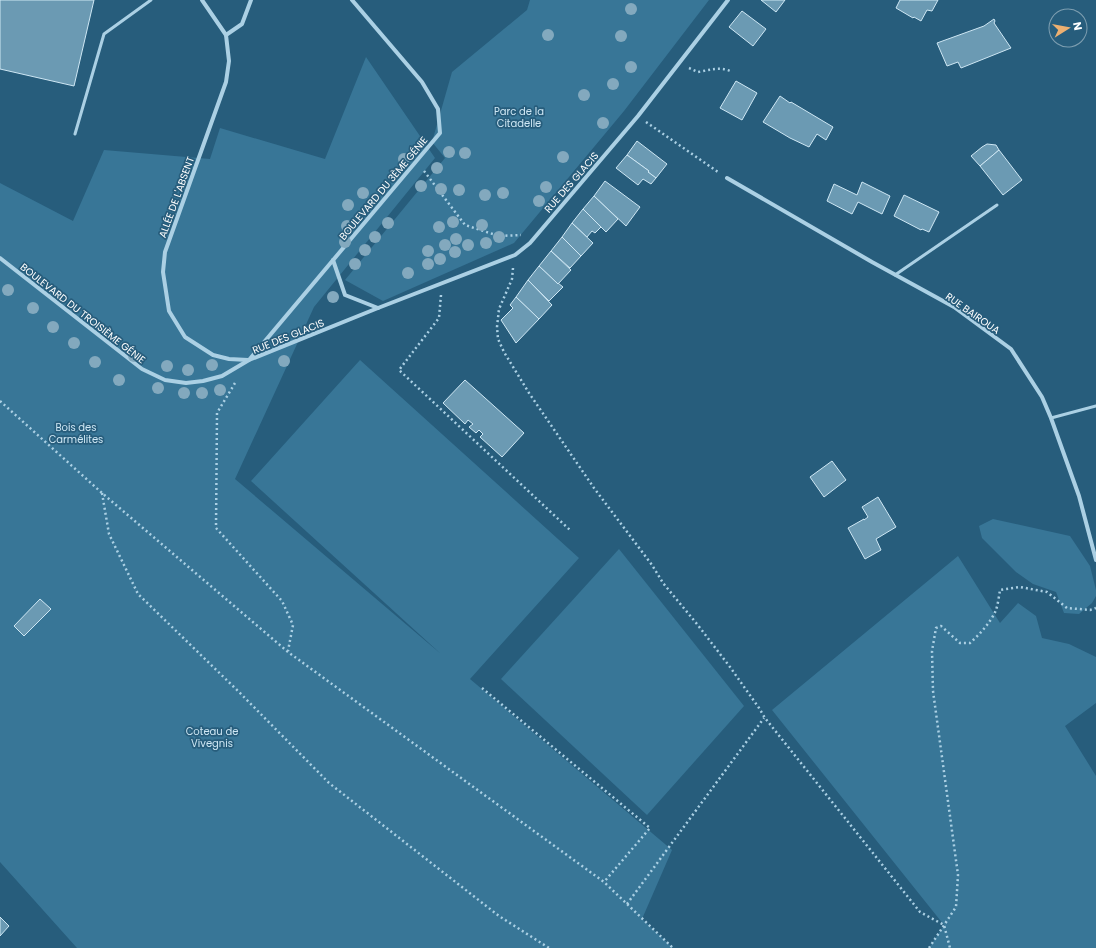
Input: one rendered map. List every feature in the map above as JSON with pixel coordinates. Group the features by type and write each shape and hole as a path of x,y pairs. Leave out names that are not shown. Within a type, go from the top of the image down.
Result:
{"street":[{"name":"ALLÉE DE L'ABSENT","path":"202,0 226,35 229,61 226,82 165,252 163,272 169,311 185,337 213,355 229,359 249,360"},
{"path":"226,35 242,24 251,0"},
{"name":"BOULEVARD DU 3ÈME GÉNIE","path":"249,360 440,133 438,109 422,82 352,0"},
{"name":"RUE DES GLACIS","path":"249,360 515,255 530,243 638,116 728,0"},
{"name":"RUE BAIROUA","path":"726,178 895,275 954,307 1011,349 1042,397 1051,418 1079,496 1096,560"},
{"name":"BOULEVARD DU TROISIÈME GÉNIE","path":"0,258 142,369 165,380 186,383 203,381 222,376 249,360"},
{"path":"333,260 345,295 378,308"}],"lane":[{"path":"75,134 104,34 151,0"},
{"path":"895,275 997,205"},
{"path":"1051,418 1096,406"}],"path":[{"path":"692,70 698,72 721,68 732,72"},
{"path":"638,116 726,178"},
{"path":"417,161 465,225 499,236 537,234"},
{"path":"515,255 512,279 499,309 497,327 498,339 504,352 529,393 594,488 652,565 663,583 697,624 759,708 764,718 920,912 944,925 950,948"},
{"path":"442,283 438,318 399,370 571,531"},
{"path":"237,380 217,412 216,528 282,601 293,625 288,652"},
{"path":"0,402 102,493 288,652 604,882 673,948"},
{"path":"102,493 108,534 138,594 238,691 329,783 499,916 549,948"},
{"path":"929,948 956,907 958,875 933,691 932,651 936,628 941,626 960,643 970,644 977,638 989,622 996,609 1000,590 1020,587 1047,592 1067,608 1090,610 1096,608"},
{"path":"482,688 650,828 604,882"},
{"path":"627,904 764,718"}],"green space":[{"name":"Parc de la Citadelle","path":"530,0 709,0 624,111 514,243 383,301 345,280 445,158 432,142 452,72 527,10"},
{"path":"366,57 435,158 314,307 235,479 441,654 251,481 360,360 579,558 470,679 672,850 642,919 673,948 77,948 0,862 0,183 73,221 104,150 210,159 220,128 325,159"},
{"path":"993,519 1070,536 1090,566 1096,590 1096,596 1092,603 1079,614 1064,613 1056,592 1033,584 1016,572 982,538 979,526"},
{"path":"619,549 744,706 647,815 501,679"},
{"path":"958,556 1000,623 1018,603 1036,616 1042,638 1069,644 1096,657 1096,703 1065,726 1096,776 1096,948 929,948 944,925 772,710"}],"building":[{"path":"0,0 94,0 74,86 0,69"},
{"path":"761,0 785,0 776,12"},
{"path":"900,0 938,0 932,11 927,10 921,21 896,8"},
{"path":"742,11 766,29 753,46 729,27"},
{"path":"994,19 994,23 1011,48 961,68 958,62 947,66 937,43 984,26"},
{"path":"736,81 757,93 742,120 720,108"},
{"path":"780,96 833,127 826,140 817,134 809,147 763,122"},
{"path":"637,141 667,164 656,178 627,155"},
{"path":"987,144 996,145 999,150 980,166 971,156"},
{"path":"999,150 1022,180 1003,195 980,166"},
{"path":"627,155 656,178 651,184 643,179 638,185 616,168"},
{"path":"605,181 640,207 626,226 594,196"},
{"path":"862,182 890,196 882,214 858,202 852,214 827,201 834,184 857,195"},
{"path":"904,195 939,212 929,232 922,229 921,230 894,216"},
{"path":"594,196 618,219 606,232 583,209"},
{"path":"583,209 601,227 595,233 592,231 587,237 572,223"},
{"path":"572,223 593,243 581,256 562,237"},
{"path":"562,237 581,256 570,268 551,251"},
{"path":"551,251 571,270 558,284 539,266"},
{"path":"539,266 563,287 549,301 528,280"},
{"path":"528,280 552,305 539,319 516,297"},
{"path":"516,297 539,319 516,343 501,320 513,308 510,305"},
{"path":"465,380 524,433 502,457 480,437 483,434 479,430 476,433 469,427 473,424 468,420 465,424 443,403"},
{"path":"832,461 846,480 824,497 810,477"},
{"path":"878,497 896,527 876,539 881,550 865,559 848,528 868,517 862,507"},
{"path":"40,599 51,609 24,636 14,626"},
{"path":"0,917 9,926 0,936"}],"park label":[{"name":"Bois des Carmélites","path":"76,432"},
{"name":"Coteau de Vivegnis","path":"212,736"}]}
